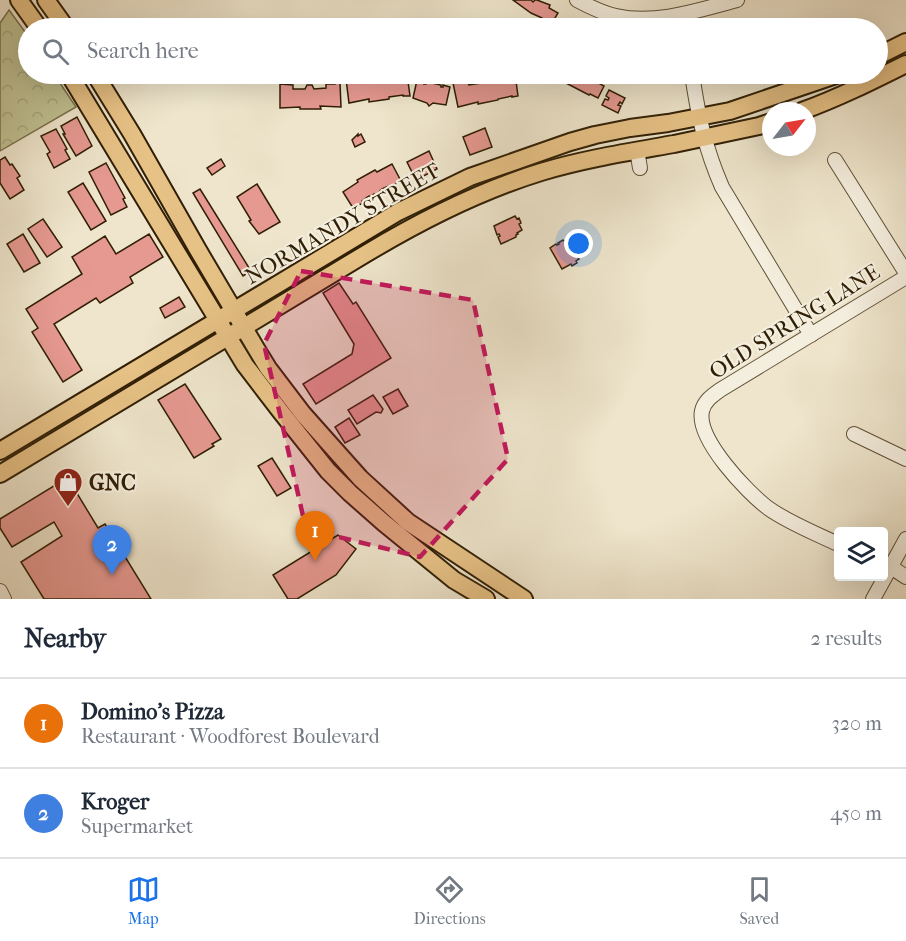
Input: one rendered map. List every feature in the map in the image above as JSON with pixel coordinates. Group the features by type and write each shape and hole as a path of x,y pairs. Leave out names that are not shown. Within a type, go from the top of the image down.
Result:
{"main road":[{"path":"19,0 32,18"},
{"path":"46,0 59,18"},
{"path":"888,51 906,42"},
{"path":"888,73 906,64"},
{"path":"75,84 245,365 328,471 384,523 454,580 480,595 486,574"},
{"path":"101,84 268,368 303,414 360,478 408,522 524,599"},
{"name":"NORMANDY STREET","path":"0,451 357,236 398,212 461,181 578,139 730,111 810,84"},
{"path":"820,84 823,104"},
{"path":"816,106 868,84"},
{"name":"NORMANDY STREET","path":"0,474 408,228 469,199 540,172 610,154 704,138 762,125"},
{"path":"578,139 582,162"},
{"path":"461,181 469,199"},
{"path":"153,212 170,202"},
{"path":"357,236 367,253"},
{"path":"103,390 114,405"},
{"path":"50,421 60,438"},
{"path":"350,493 360,478"}],"street":[{"path":"577,0 607,14 624,18"},
{"path":"648,18 682,14 737,0"},
{"path":"682,14 683,18"},
{"path":"694,84 704,138 722,187 811,335"},
{"path":"637,150 640,168"},
{"path":"835,160 906,275"},
{"name":"OLD SPRING LANE","path":"834,542 776,513 751,494 731,473 704,429 702,410 708,400 720,390 906,275"},
{"path":"854,434 906,459"},
{"path":"888,564 906,539"},
{"path":"888,566 906,578"},
{"path":"873,599 880,581"},
{"path":"0,591 4,599"}],"highlighted area":[{"path":"301,271 473,300 508,459 420,557 306,529 264,344"}],"green space":[{"path":"9,10 18,22 18,84 61,84 76,107 0,151 0,23"}],"building":[{"path":"513,0 533,2 537,0 550,5 549,8 558,13 555,18 542,18"},
{"path":"280,84 293,85 293,89 305,89 307,85 312,85 314,89 326,88 326,84 340,84 341,107 280,108"},
{"path":"347,84 408,84 410,96 349,103"},
{"path":"416,84 450,87 446,105 433,103 429,106 413,98"},
{"path":"453,84 516,84 518,96 458,107"},
{"path":"568,84 604,86 598,98"},
{"path":"609,90 625,98 622,104 620,102 618,105 621,106 618,113 602,105 605,99 609,98 606,96"},
{"path":"77,117 92,146 76,156 61,126"},
{"path":"485,128 492,147 470,155 463,137"},
{"path":"56,129 70,159 54,168 47,154 50,152 41,136"},
{"path":"358,134 358,136 361,134 365,142 355,147 352,140"},
{"path":"429,151 437,169 416,180 407,162"},
{"path":"5,157 20,176 17,178 24,190 10,199 0,183 0,160"},
{"path":"221,159 225,166 212,175 207,168"},
{"path":"106,163 125,198 123,199 127,207 111,215 89,172"},
{"path":"392,164 401,181 382,189 376,195 369,196 362,201 363,203 353,208 343,192 358,182 357,180"},
{"path":"83,183 106,221 91,230 68,192"},
{"path":"257,184 280,222 259,234 249,221 251,220 237,197"},
{"path":"200,189 251,271 243,276 193,193"},
{"path":"515,216 519,218 522,230 517,233 516,237 501,244 498,237 500,236 497,235 494,226"},
{"path":"43,219 62,247 47,257 28,229"},
{"path":"23,234 40,263 24,272 7,244"},
{"path":"149,234 163,257 130,277 133,283 100,303 96,298 54,324 82,370 63,382 32,332 38,328 26,309 82,274 72,257 105,236 116,254"},
{"path":"567,240 579,259 572,266 571,264 562,269 550,248"},
{"path":"339,283 353,304 356,302 391,358 316,404 303,384 352,354 354,344 323,293"},
{"path":"179,297 185,307 165,318 160,308"},
{"path":"185,384 221,439 194,458 158,400"},
{"path":"398,389 408,406 393,414 383,397"},
{"path":"373,395 383,409 381,413 376,412 357,424 348,410"},
{"path":"349,418 360,435 345,443 335,427"},
{"path":"272,458 291,488 277,496 258,466"},
{"path":"57,484 72,485 98,528 105,524 151,599 44,599 21,562 62,536 54,522 12,547 0,528 0,519"},
{"path":"338,535 356,549 336,575 297,599 288,599 273,575"}],"place":[{"name":"GNC","path":"68,508"},
{"name":"Domino's Pizza","path":"315,561"},
{"name":"Kroger","path":"112,575"}]}
